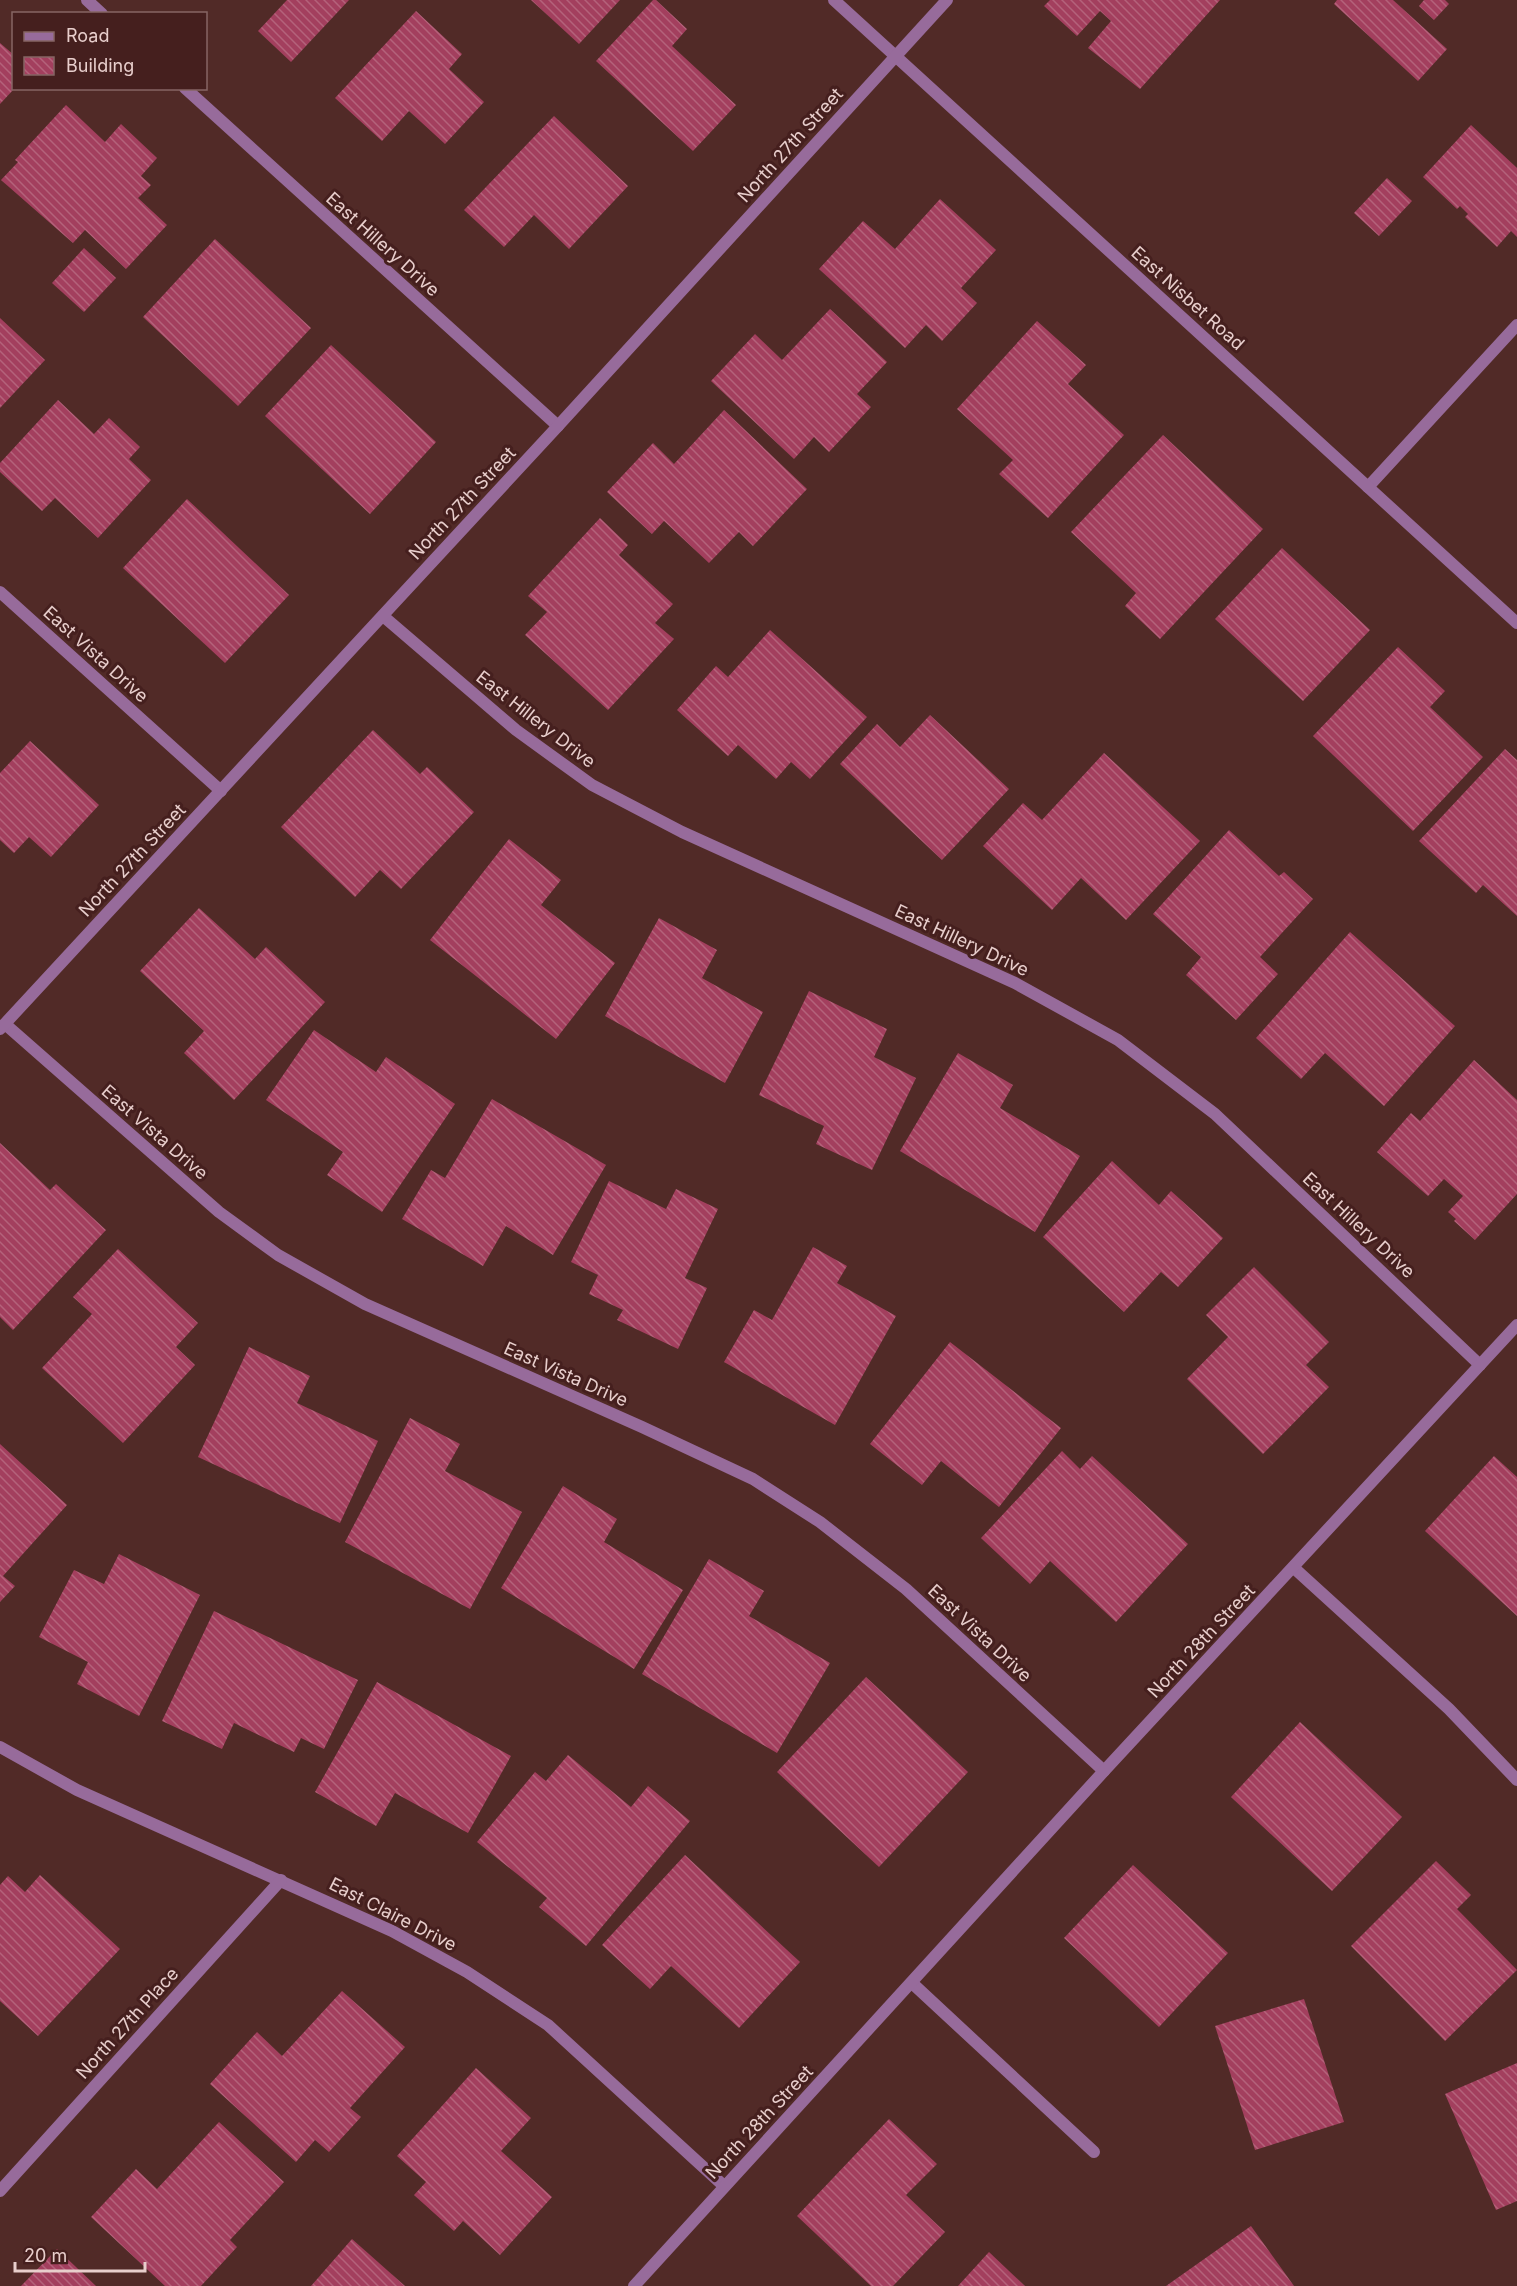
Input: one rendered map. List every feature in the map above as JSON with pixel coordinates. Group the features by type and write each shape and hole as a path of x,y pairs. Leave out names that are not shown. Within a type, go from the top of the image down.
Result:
{"street":[{"path":"87,0 100,12"},
{"name":"East Nisbet Road","path":"834,0 1517,623"},
{"name":"North 27th Street","path":"2,1026 558,426 947,0"},
{"name":"East Hillery Drive","path":"187,90 558,426"},
{"path":"1368,487 1517,325"},
{"name":"East Vista Drive","path":"0,592 221,791"},
{"name":"East Hillery Drive","path":"382,616 516,730 592,785 682,832 1015,983 1118,1040 1215,1114 1480,1365"},
{"name":"East Vista Drive","path":"2,1026 219,1212 278,1255 365,1304 753,1479 819,1522 906,1589 1104,1771"},
{"name":"North 28th Street","path":"634,2286 1104,1771 1517,1325"},
{"path":"1294,1568 1449,1709 1517,1780"},
{"name":"East Claire Drive","path":"0,1748 78,1790 281,1880 420,1946 467,1972 548,2025 724,2186"},
{"name":"North 27th Place","path":"0,2191 281,1880"},
{"path":"912,1983 1094,2152"}],"building":[{"path":"287,0 349,0 291,62 258,31"},
{"path":"531,0 620,0 579,44"},
{"path":"653,0 656,0 687,29 672,46 736,105 693,151 596,61"},
{"path":"1050,0 1220,0 1140,89 1088,48 1111,21 1100,11 1077,36 1044,6"},
{"path":"1337,0 1393,0 1447,49 1418,81 1334,4"},
{"path":"1424,0 1445,0 1449,4 1434,20 1419,6"},
{"path":"416,11 462,54 449,69 484,102 445,144 409,111 382,141 335,98"},
{"path":"0,43 12,53 13,90 0,104"},
{"path":"66,105 105,142 121,124 157,158 141,176 151,185 138,198 167,225 126,269 85,230 73,243 1,180 18,162 15,160"},
{"path":"554,116 628,186 569,249 534,215 504,247 464,210"},
{"path":"1471,125 1517,168 1517,237 1511,231 1497,247 1465,217 1468,214 1460,206 1457,209 1423,177"},
{"path":"1387,178 1412,201 1379,236 1354,213"},
{"path":"940,199 996,250 961,288 977,303 942,341 926,325 905,348 819,269 863,221 895,249"},
{"path":"215,239 311,328 238,406 143,317"},
{"path":"84,248 116,278 84,312 52,283"},
{"path":"830,309 887,362 857,394 871,407 829,452 814,437 794,459 711,381 755,334 782,360"},
{"path":"0,318 45,360 0,408"},
{"path":"1037,321 1086,365 1068,384 1124,435 1048,518 999,474 1013,460 957,409"},
{"path":"331,345 436,442 370,514 265,416"},
{"path":"58,400 94,434 109,418 140,447 129,459 151,480 98,538 55,498 42,511 0,472 0,463"},
{"path":"724,410 807,489 753,546 739,532 709,563 664,521 652,534 607,492 653,443 674,464"},
{"path":"1163,435 1263,529 1160,639 1125,606 1136,593 1071,532"},
{"path":"187,499 289,595 225,663 123,568"},
{"path":"600,518 628,545 619,555 673,604 655,623 674,639 608,710 525,635 547,612 528,596"},
{"path":"1282,548 1370,630 1303,701 1215,619"},
{"path":"770,630 867,717 810,779 791,762 776,779 738,745 728,756 677,710 716,666 728,677"},
{"path":"1398,647 1445,691 1430,707 1483,757 1413,831 1313,736"},
{"path":"930,715 1009,789 942,860 840,764 877,724 900,747"},
{"path":"373,730 420,774 427,767 474,812 401,889 380,870 355,897 281,827"},
{"path":"30,741 99,805 51,857 29,837 14,853 0,840 0,773"},
{"path":"1505,749 1517,760 1517,916 1483,885 1476,893 1419,841"},
{"path":"1104,753 1200,841 1126,920 1081,878 1052,910 983,846 1023,803 1042,820"},
{"path":"1229,830 1279,876 1284,872 1313,899 1260,957 1278,974 1236,1020 1186,975 1201,957 1153,914"},
{"path":"509,839 561,880 541,905 615,963 556,1039 430,940"},
{"path":"199,908 255,959 266,947 325,1002 234,1100 184,1053 204,1031 140,971"},
{"path":"659,918 717,950 702,978 763,1012 725,1083 605,1016"},
{"path":"1350,932 1455,1026 1384,1106 1325,1053 1301,1079 1256,1038"},
{"path":"809,991 887,1029 874,1057 916,1078 872,1170 816,1144 824,1126 759,1095"},
{"path":"314,1030 376,1072 386,1057 455,1104 382,1212 327,1175 343,1152 266,1100"},
{"path":"958,1053 1013,1085 1000,1108 1080,1156 1035,1232 900,1151"},
{"path":"1474,1060 1517,1100 1517,1194 1475,1240 1454,1221 1456,1219 1448,1212 1463,1196 1444,1179 1428,1196 1377,1152 1411,1113 1420,1121"},
{"path":"492,1099 606,1165 553,1255 506,1226 483,1266 402,1219 431,1170 445,1178"},
{"path":"0,1143 50,1190 56,1184 106,1230 13,1330 0,1317"},
{"path":"1112,1161 1159,1205 1171,1191 1223,1238 1178,1287 1161,1272 1124,1312 1043,1237"},
{"path":"609,1181 666,1209 676,1189 718,1209 685,1278 707,1288 678,1349 617,1320 623,1310 589,1294 598,1275 571,1262"},
{"path":"813,1247 847,1266 837,1283 896,1316 835,1425 724,1362 754,1310 772,1320"},
{"path":"118,1249 198,1323 176,1347 195,1365 123,1443 42,1368 92,1314 73,1297"},
{"path":"1254,1267 1329,1342 1306,1365 1329,1387 1263,1454 1187,1379 1228,1337 1206,1315"},
{"path":"950,1342 1061,1428 999,1507 941,1461 922,1485 870,1444"},
{"path":"249,1347 310,1376 297,1403 378,1441 340,1523 198,1457"},
{"path":"410,1418 460,1444 445,1471 522,1512 470,1609 345,1542"},
{"path":"0,1444 67,1505 3,1576 15,1586 0,1602"},
{"path":"1062,1451 1080,1469 1092,1456 1188,1544 1116,1622 1050,1561 1030,1584 981,1538"},
{"path":"1494,1456 1517,1477 1517,1616 1425,1531"},
{"path":"563,1486 617,1519 604,1542 683,1590 634,1669 501,1588"},
{"path":"119,1554 200,1595 139,1716 77,1684 88,1662 39,1637 74,1570 104,1584"},
{"path":"709,1559 764,1591 749,1616 830,1663 777,1753 642,1674"},
{"path":"214,1611 358,1680 324,1749 301,1738 294,1752 234,1723 222,1749 162,1721"},
{"path":"866,1677 968,1772 879,1867 777,1772"},
{"path":"377,1682 511,1756 468,1833 395,1793 376,1826 315,1792"},
{"path":"1300,1722 1402,1817 1332,1891 1231,1797"},
{"path":"568,1755 631,1807 648,1786 690,1821 586,1946 539,1907 547,1898 477,1842 535,1772 546,1781"},
{"path":"685,1855 800,1962 739,2028 671,1966 650,1989 602,1945"},
{"path":"1436,1861 1471,1895 1457,1909 1517,1970 1445,2041 1351,1946"},
{"path":"1133,1865 1228,1953 1159,2027 1064,1938"},
{"path":"40,1875 120,1949 38,2036 0,2001 0,1885 8,1876 25,1892"},
{"path":"342,1991 405,2047 350,2108 361,2117 329,2152 315,2140 296,2162 210,2084 257,2032 282,2056"},
{"path":"1304,1999 1344,2122 1255,2150 1215,2026"},
{"path":"1517,2063 1517,2201 1496,2210 1445,2094"},
{"path":"476,2068 531,2118 501,2151 552,2197 500,2255 463,2221 454,2231 414,2195 426,2182 397,2156"},
{"path":"889,2119 937,2164 906,2195 945,2232 893,2286 871,2286 797,2216"},
{"path":"219,2122 284,2182 230,2240 237,2247 201,2286 165,2286 91,2217 136,2169 157,2189"},
{"path":"1251,2226 1294,2286 1166,2286"},
{"path":"352,2239 405,2286 311,2286"},
{"path":"57,2249 96,2286 21,2286"},
{"path":"989,2252 1025,2286 958,2286"}]}
